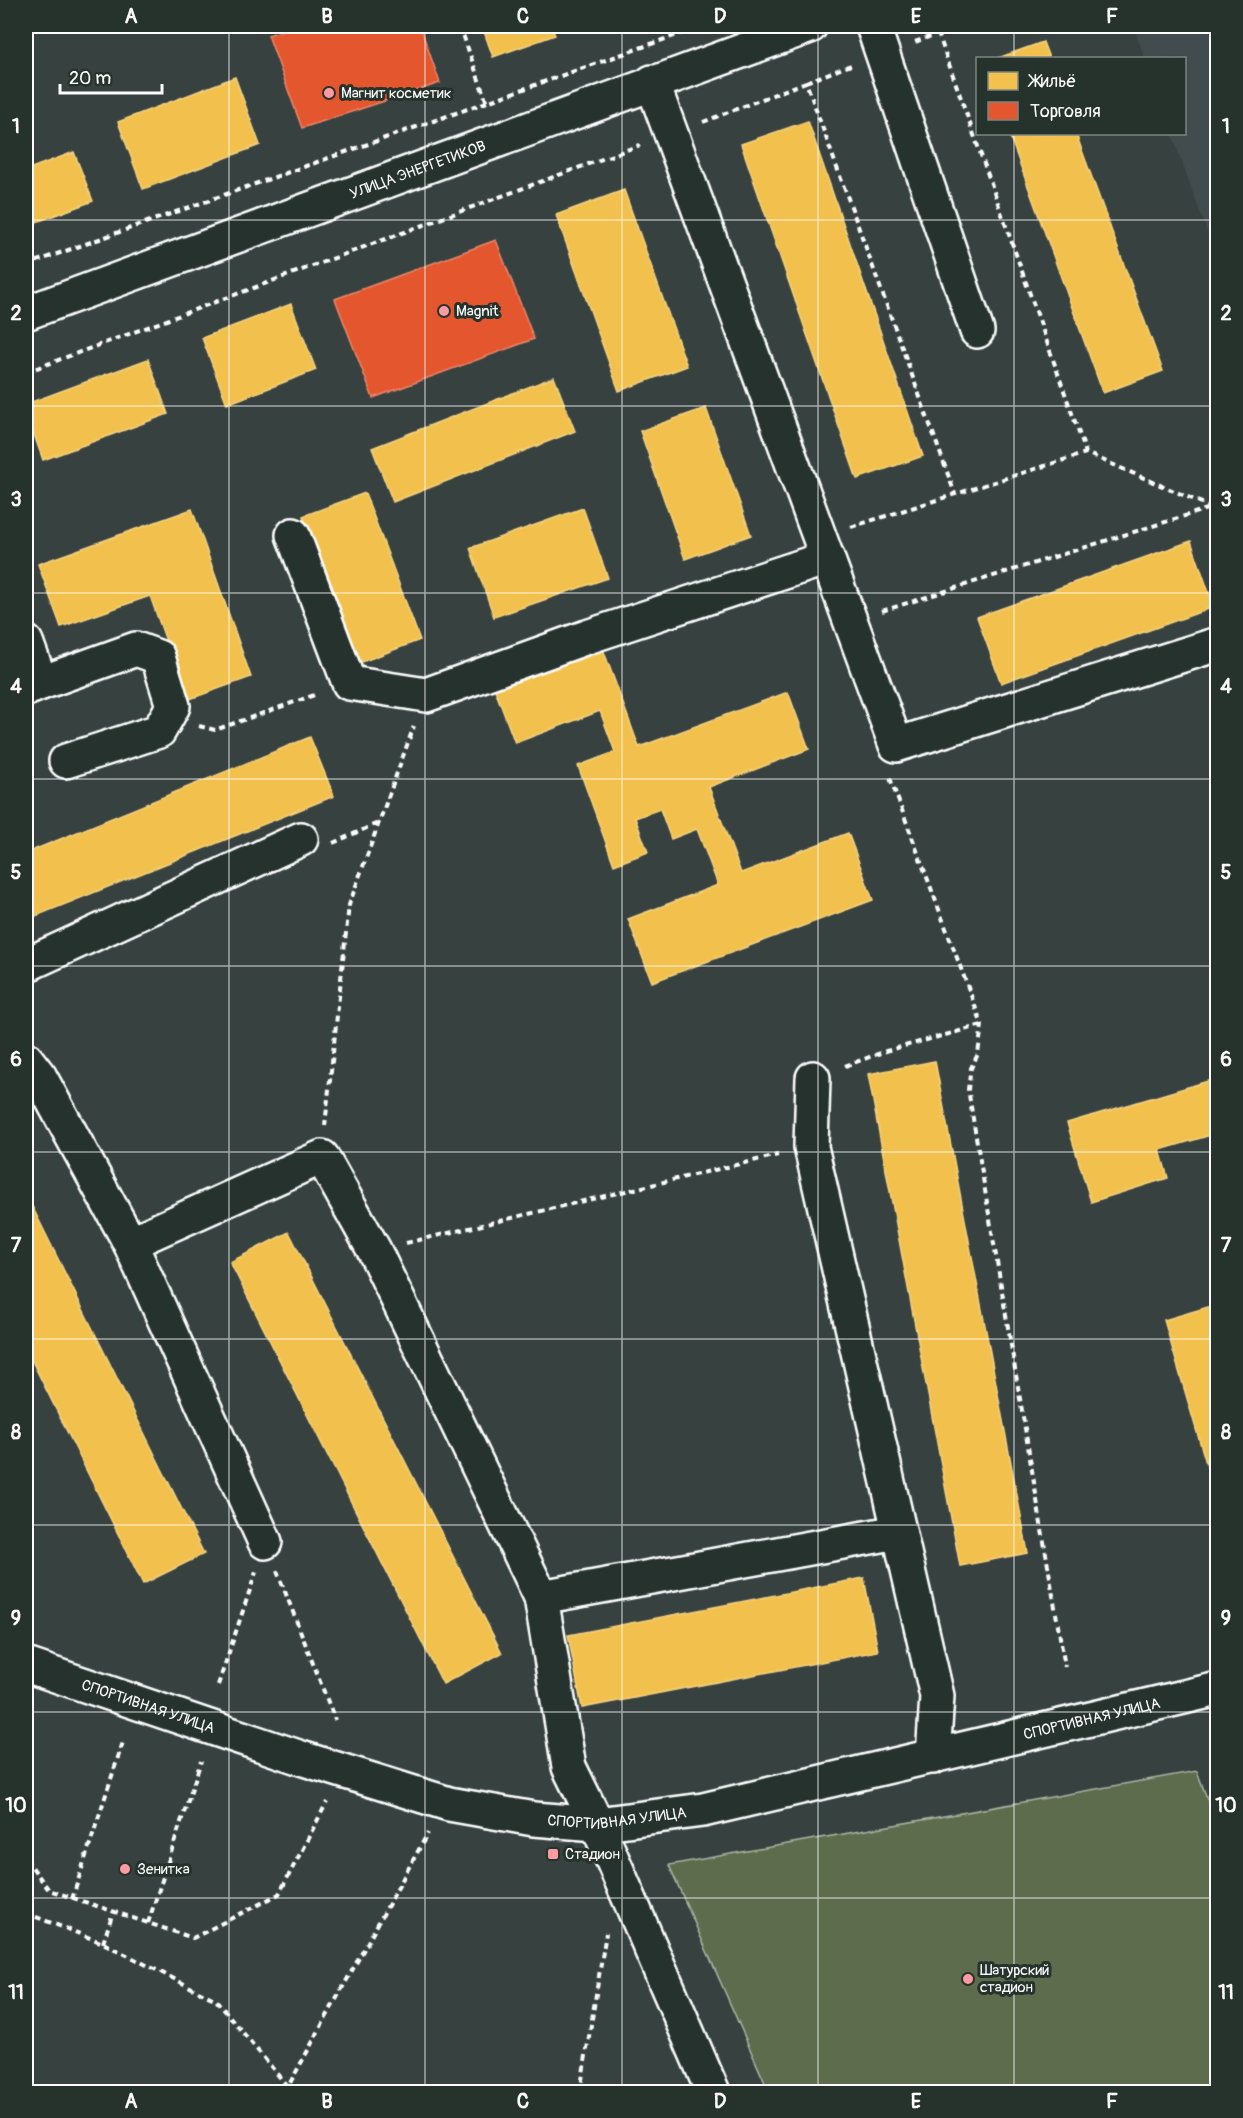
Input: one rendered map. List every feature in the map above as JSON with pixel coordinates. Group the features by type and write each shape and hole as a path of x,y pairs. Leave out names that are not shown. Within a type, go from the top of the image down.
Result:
{"street":[{"name":"УЛИЦА ЭНЕРГЕТИКОВ","path":"26,313 810,26"},
{"path":"873,26 977,331"},
{"path":"652,82 896,745 1218,644"},
{"path":"293,535 349,683 426,695 587,638 823,548"},
{"path":"26,642 33,686 136,649 158,657 173,706 159,731 66,761"},
{"path":"26,965 301,839"},
{"path":"26,1059 40,1077 130,1243 265,1542"},
{"path":"813,1078 811,1147 937,1696 933,1757"},
{"path":"130,1243 321,1157 374,1251 541,1597 569,1767 597,1824 713,2092"},
{"path":"541,1597 898,1532"},
{"name":"СПОРТИВНАЯ УЛИЦА","path":"26,1665 301,1758 449,1804 534,1819 597,1824 703,1810 1218,1689"}],"path":[{"path":"460,26 487,103"},
{"path":"26,265 702,26"},
{"path":"938,33 1086,453"},
{"path":"26,372 806,82 955,494"},
{"path":"823,548 955,494 1086,453 1218,510"},
{"path":"849,621 1210,508"},
{"path":"166,718 215,730 349,683"},
{"path":"321,1157 349,904 426,695"},
{"path":"301,839 314,852 379,823"},
{"path":"813,1078 886,1051 982,1025 978,1054 971,1068 968,1089 1065,1667"},
{"path":"374,1251 811,1147"},
{"path":"218,1685 265,1542"},
{"path":"265,1542 335,1720"},
{"path":"72,1899 124,1739"},
{"path":"148,1923 201,1761"},
{"path":"26,1858 49,1890 193,1938 279,1894 329,1799"},
{"path":"285,2092 431,1829"},
{"path":"103,1943 113,1912"},
{"path":"26,1913 103,1943 216,2000 292,2092"},
{"path":"580,2092 607,1929"}],"shaded area":[{"path":"1133,26 1217,26 1217,260 1172,135 1186,135 1186,57 1145,57"}],"green space":[{"name":"Шатурский стадион","path":"1197,1771 1217,1826 1217,2092 769,2092 669,1865"}],"building: Жильё":[{"path":"482,26 551,26 555,35 493,57"},
{"path":"1043,42 1049,57 1001,57"},
{"path":"235,77 260,145 143,189 118,122"},
{"path":"808,121 923,456 857,479 741,144"},
{"path":"1009,135 1076,135 1163,371 1103,393"},
{"path":"74,152 93,201 26,226 26,170"},
{"path":"624,190 687,366 619,391 556,215"},
{"path":"291,304 316,370 227,404 202,338"},
{"path":"148,359 168,414 43,460 26,412 26,404"},
{"path":"554,377 575,431 393,502 372,448"},
{"path":"706,408 751,535 685,559 640,431"},
{"path":"365,493 420,640 359,663 303,516"},
{"path":"583,508 608,578 494,617 470,548"},
{"path":"192,509 251,677 187,700 150,596 61,627 38,564"},
{"path":"1191,541 1214,607 1001,683 977,617"},
{"path":"603,649 639,747 788,692 809,749 709,787 741,873 848,833 873,900 652,982 628,919 718,885 697,829 671,839 660,809 635,818 648,852 614,865 578,766 615,752 600,711 515,743 495,690"},
{"path":"310,737 334,796 26,920 26,853"},
{"path":"935,1061 1028,1553 960,1566 868,1074"},
{"path":"1218,1078 1218,1133 1160,1150 1168,1178 1091,1202 1067,1123"},
{"path":"26,1194 204,1554 143,1584 26,1349"},
{"path":"289,1232 502,1653 443,1684 230,1262"},
{"path":"1218,1304 1218,1468 1208,1470 1164,1320"},
{"path":"864,1578 878,1651 582,1708 568,1635"}],"building: Торговля":[{"path":"296,26 420,26 440,83 302,128 268,35"},
{"path":"496,240 534,339 373,398 335,299"}],"place":[{"name":"Магнит косметик","path":"329,93"},
{"name":"Magnit","path":"444,311"},
{"name":"Стадион","path":"553,1854"},
{"name":"Зенитка","path":"125,1869"},
{"name":"Шатурский стадион","path":"968,1979"}]}
